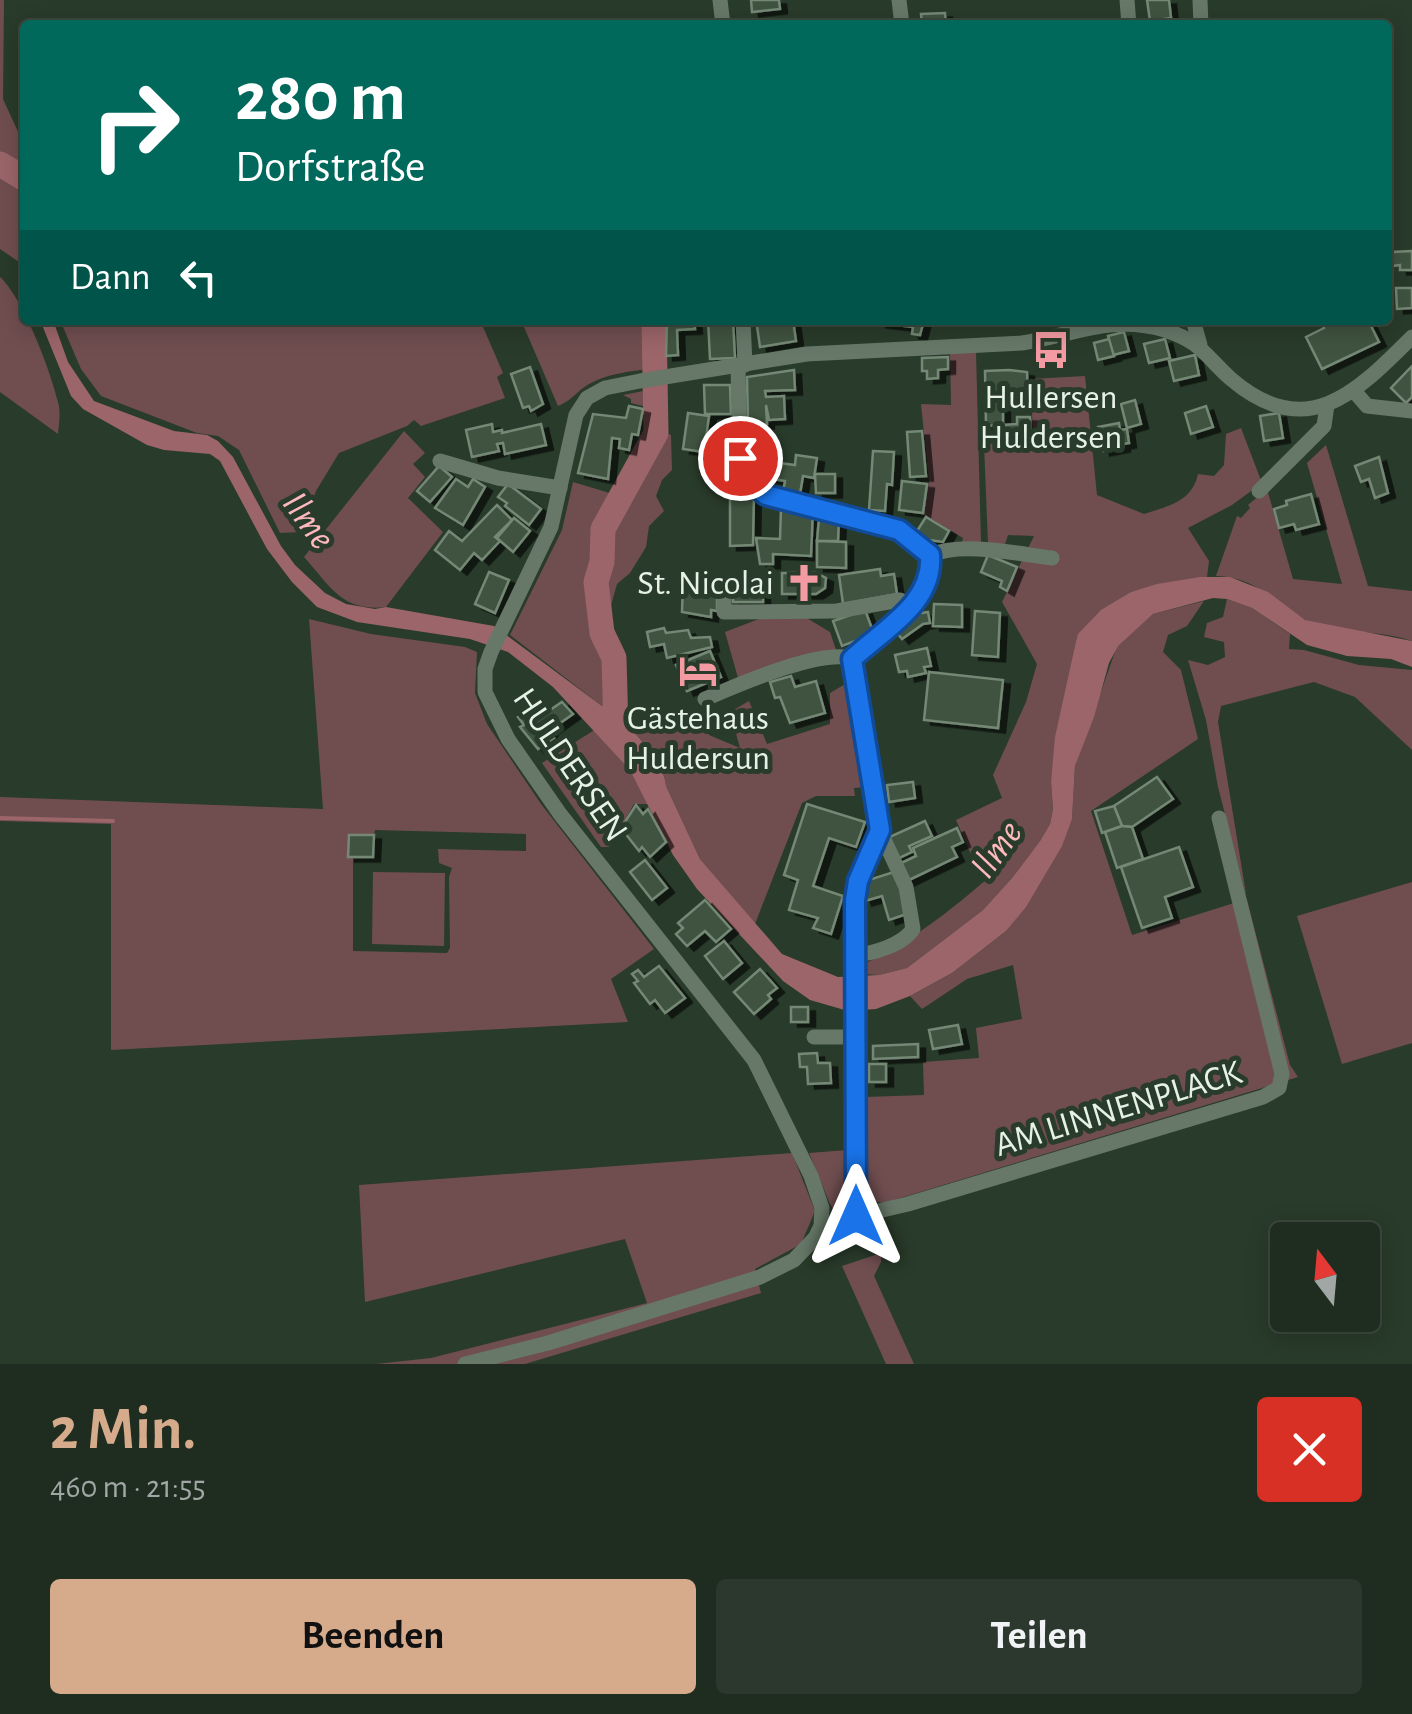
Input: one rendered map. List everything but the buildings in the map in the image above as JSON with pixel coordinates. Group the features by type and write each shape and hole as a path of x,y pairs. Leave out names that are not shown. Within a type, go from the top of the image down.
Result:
{"street":[{"path":"743,325 740,458 748,480 766,495 899,530 930,555 932,575 912,606 852,659"},
{"name":"HULDERSEN","path":"821,1226 822,1208 811,1176 748,1050 560,814 508,739 485,692 490,652 551,527 576,415 587,398 604,388 859,349 1022,342 1100,325"},
{"name":"HULDERSEN","path":"1142,325 1200,345 1248,394 1294,408 1327,405 1354,392 1412,336"},
{"path":"1194,325 1200,345"},
{"path":"1354,392 1366,406 1412,411"},
{"path":"1258,491 1324,426 1327,405"},
{"path":"440,461 498,478 560,488"},
{"path":"930,555 941,550 984,550 1052,558"},
{"path":"724,595 724,612 838,611 900,600 912,606"},
{"path":"705,698 800,664 842,655 852,659"},
{"path":"852,659 880,830 906,887 913,929 908,938 854,960"},
{"name":"AM LINNENPLACK","path":"821,1226 842,1224 856,1216 908,1204 1263,1097 1279,1088 1282,1074 1219,818"},
{"path":"856,1216 855,900 858,881 880,830"},
{"path":"814,1037 855,1028"},
{"path":"465,1364 548,1343 760,1278 794,1260 821,1226"}],"shaded area":[{"path":"0,0 4,0 3,99 20,136 20,263 0,249"},
{"path":"0,277 20,305 20,325 30,325 42,353 59,406 58,434 0,392"},
{"path":"42,325 55,325 68,362 94,401 174,431 207,435 218,441 233,457 281,546 325,593 346,604 494,626 602,706 606,704 659,764 700,859 782,954 838,977 879,975 907,968 983,910 1012,878 1050,824 1055,737 1078,634 1101,610 1131,592 1200,577 1230,577 1268,592 1305,620 1412,641 1412,667 1391,659 1347,656 1307,645 1252,608 1227,599 1213,598 1153,614 1118,646 1109,663 1075,766 1072,819 1062,846 1026,907 1006,931 952,973 876,1009 848,1011 810,1000 783,981 697,889 673,855 630,770 553,687 508,652 470,639 357,622 317,607 267,549 220,461 210,454 147,445 83,409 71,396"},
{"path":"62,325 482,325 503,373 497,377 505,398 421,426 414,420 339,453 316,491 301,532 280,533 239,450 218,436 197,433 101,396 81,369"},
{"path":"523,325 660,325 661,368 600,379 558,406"},
{"path":"976,352 981,543 962,542 963,538 924,515 929,481 921,404 951,405 950,353"},
{"path":"1085,376 1097,495 1144,514 1170,505 1185,497 1198,474 1214,476 1224,465 1226,434 1241,428 1262,483 1232,505 1188,528 1209,561 1207,577 1131,592 1075,646 1051,782 1050,824 1012,878 983,910 907,968 879,975 862,974 862,965 936,920 1003,865 1000,848 973,859 956,820 1002,798 993,775 1026,702 1037,664 1002,602 1034,536 1008,535 1005,544 988,544 984,444 1033,443 1031,379"},
{"path":"664,387 659,429 671,435 672,470 662,480 656,496 664,511 649,526 646,547 630,573 617,584 610,609 624,650 625,722 652,726 677,718 691,721 700,714 709,735 740,748 730,712 749,701 767,744 830,724 830,693 847,683 866,787 854,788 855,796 816,796 802,803 755,924 700,859 659,764 643,742 607,704 602,706 510,635 562,530 573,482 613,494 638,452 647,429 647,407 631,403 623,395"},
{"path":"404,431 425,453 413,464 425,477 408,498 443,532 386,607 358,606 330,587 304,557"},
{"path":"1326,445 1368,586 1412,591 1412,641 1318,625 1294,614 1256,587 1216,576 1237,516 1241,518 1250,508 1248,505 1267,489 1293,579 1342,584 1307,463"},
{"path":"1227,599 1252,608 1290,634 1289,649 1359,665 1412,670 1412,750 1355,697 1314,682 1221,706 1218,722 1247,897 1188,660 1208,665 1225,657 1224,642 1204,637 1207,623 1223,617"},
{"path":"1204,601 1187,626 1168,635 1163,652 1181,670 1198,739 1091,811 1132,935 1247,899 1290,1065 1298,1077 884,1203 867,1200 865,1097 924,1095 923,1062 979,1058 976,1028 1022,1019 1013,965 967,979 922,1009 910,996 952,973 1006,931 1072,819 1075,766 1117,646 1153,614"},
{"path":"769,615 805,617 830,632 836,650 738,678 725,632"},
{"path":"309,619 477,652 475,693 487,724 541,804 654,949 611,979 628,1022 111,1050 111,824 0,821 0,797 323,809","holes":["375,830 526,834 526,851 438,849 439,863 452,868 447,953 353,951 353,857 348,856 349,835 374,835"]},
{"path":"596,729 630,770 649,804 634,804 609,847 601,847 542,763"},
{"path":"373,872 445,873 444,946 372,944"},
{"path":"1412,882 1412,1043 1342,1064 1297,916"},
{"path":"847,1150 849,1201 843,1211 834,1210 809,1153"},
{"path":"792,1153 815,1211 801,1244 755,1269 761,1293 525,1364 376,1364 431,1358 647,1303 625,1239 365,1302 359,1185"},
{"path":"881,1253 874,1276 914,1364 886,1364 842,1266"}],"waterway":[{"name":"Ilme","path":"0,164 20,176"},
{"name":"Ilme","path":"616,730 614,658 602,633 596,582 602,562 603,529 656,433 654,325"},
{"path":"0,818 113,821"}],"place":[{"name":"Hullersen Huldersen","path":"1051,350"},
{"name":"St. Nicolai","path":"804,583"},
{"name":"Gästehaus Huldersun","path":"698,671"}],"route":[{"path":"740,458 748,480 766,495 899,530 930,555 932,575 922,595 852,659 880,830 858,881 855,900 856,1216"}]}
